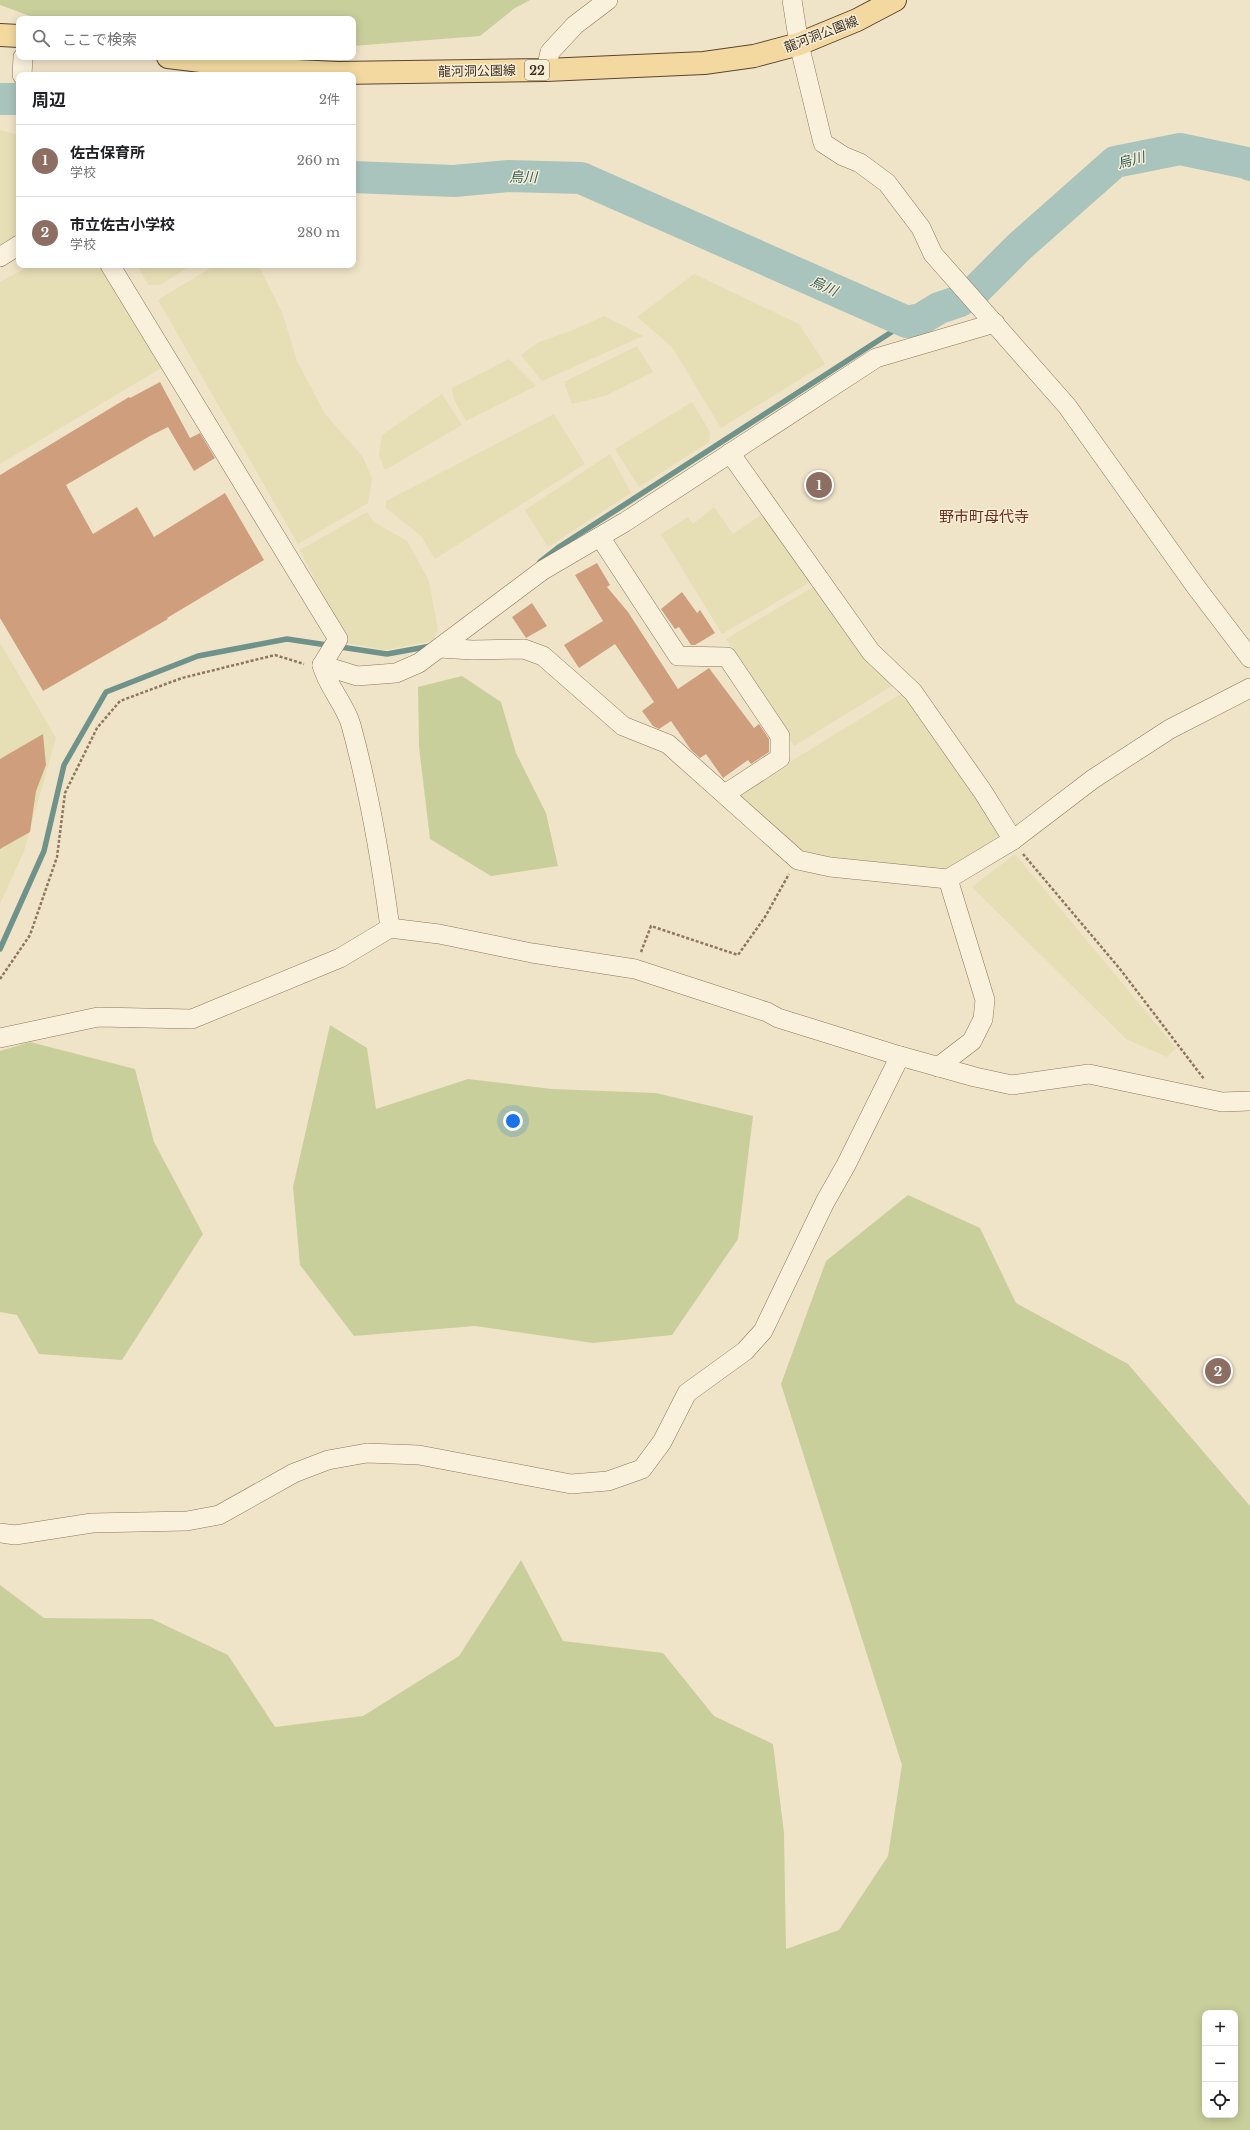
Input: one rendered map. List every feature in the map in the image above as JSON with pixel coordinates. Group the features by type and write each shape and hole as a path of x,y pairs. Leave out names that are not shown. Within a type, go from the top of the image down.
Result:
{"main road":[{"name":"龍河洞公園線","path":"356,73 546,70 704,63 754,56 799,44 857,20 895,0"},
{"path":"0,35 16,36"},
{"name":"龍河洞公園線","path":"192,60 274,70 317,72"}],"street":[{"path":"546,70 550,52 576,24 608,0"},
{"path":"792,0 799,44 823,143 843,156 860,163 887,183 921,228 933,254 957,279 1067,406 1196,587 1250,658"},
{"path":"22,72 23,60"},
{"path":"0,257 16,247"},
{"path":"112,268 338,638 323,668"},
{"path":"323,668 357,676 396,673 419,663 543,570 600,536 876,358 991,319"},
{"path":"730,453 871,652 913,692 983,792 1013,840"},
{"path":"600,536 678,656 727,657 780,736 780,758 725,794"},
{"path":"440,648 472,650 524,649 543,656 623,726 668,744 798,860 830,867 948,879 1013,840 1093,780 1170,729 1250,688"},
{"path":"323,668 350,723 372,818 382,870 390,928"},
{"path":"938,1067 972,1041 984,1019 985,1000 948,879"},
{"path":"0,1038 98,1017 192,1019 340,958 390,928 438,934 532,954 635,969 767,1012 778,1018 900,1056 1012,1085 1089,1074 1222,1102 1250,1100"},
{"path":"0,1533 14,1535 92,1523 187,1521 219,1515 294,1473 328,1460 367,1453 419,1455 538,1476 570,1484 608,1481 642,1468 662,1442 686,1393 745,1352 763,1331 825,1202 846,1165 900,1056"}],"path":[{"path":"0,979 30,935 33,928 57,857 65,793 97,728 120,701 182,678 275,655 323,668"},
{"path":"1013,840 1120,969 1222,1102"},
{"path":"635,969 651,926 738,955 765,917 798,860"}],"shaded area":[{"path":"0,130 16,134 16,236 0,245"},
{"path":"26,268 104,268 163,367 0,464 0,282"},
{"path":"139,268 187,268 160,285 148,285"},
{"path":"210,268 260,268 282,312 297,361 325,414 363,457 372,479 368,503 298,544 158,300"},
{"path":"694,274 799,324 825,364 721,428 672,347 637,317"},
{"path":"604,316 643,336 542,381 521,355 539,342 576,329"},
{"path":"637,346 653,372 605,396 572,404 564,382"},
{"path":"509,359 536,386 466,421 454,400 452,388"},
{"path":"442,394 462,425 385,470 379,455 382,435"},
{"path":"692,402 710,432 709,442 639,487 615,449"},
{"path":"554,414 585,464 435,559 421,536 386,508 386,501"},
{"path":"610,454 631,493 548,547 525,510"},
{"path":"714,507 733,534 765,512 812,581 722,634 661,534 688,517 693,524"},
{"path":"367,512 374,522 407,541 429,581 438,630 433,641 385,650 347,643 300,550"},
{"path":"815,586 895,684 794,746 726,639"},
{"path":"0,643 56,738 24,851 0,904"},
{"path":"904,692 1003,837 951,870 800,854 736,795"},
{"path":"1015,854 1176,1048 1167,1057 1126,1039 972,887"}],"green space":[{"path":"0,0 530,0 515,8 480,36 356,46 356,16 30,16 0,5"},
{"path":"462,676 501,702 516,753 546,813 558,866 491,876 430,839 419,747 418,687"},
{"path":"330,1025 367,1048 376,1109 468,1079 552,1089 656,1093 753,1116 738,1239 672,1335 593,1343 475,1326 354,1336 300,1265 293,1187"},
{"path":"30,1042 135,1069 154,1142 203,1234 122,1360 39,1354 17,1315 0,1312 0,1051"},
{"path":"908,1195 980,1228 1016,1303 1128,1364 1250,1506 1250,2130 0,2130 0,1585 44,1618 152,1619 228,1655 275,1727 363,1716 459,1656 521,1560 563,1641 663,1653 714,1716 773,1744 784,1833 786,1949 839,1930 888,1856 902,1765 781,1384 826,1261"}],"building":[{"path":"160,382 190,438 200,433 215,458 194,471 168,427 66,485 93,534 137,507 154,537 225,493 264,560 167,618 168,619 43,691 0,618 0,475 129,397 130,398"},
{"path":"597,563 610,585 607,587 628,612 678,689 709,668 754,728 759,724 769,739 769,752 751,764 748,760 723,778 706,754 700,758 691,750 671,721 659,729 653,726 642,711 654,702 615,644 579,668 564,645 603,621 575,575"},
{"path":"682,592 697,613 700,610 715,633 695,645 691,645 679,627 675,629 661,609"},
{"path":"532,603 547,626 526,638 512,617"},
{"path":"43,734 46,765 36,791 30,832 0,849 0,759"}],"waterway":[{"name":"烏川","path":"0,99 16,99"},
{"name":"烏川","path":"356,177 454,181 509,176 581,178 907,322 921,319 939,308 960,301 975,291 1019,247 1115,162 1180,149 1247,163 1250,165"},
{"path":"540,562 559,547 907,322"},
{"path":"0,949 44,851 64,765 106,692 198,656 287,639 387,654 431,646"}],"place":[{"name":"佐古保育所","path":"819,485"},
{"name":"市立佐古小学校","path":"1218,1371"}],"district":[{"name":"野市町母代寺","path":"984,516"}]}
